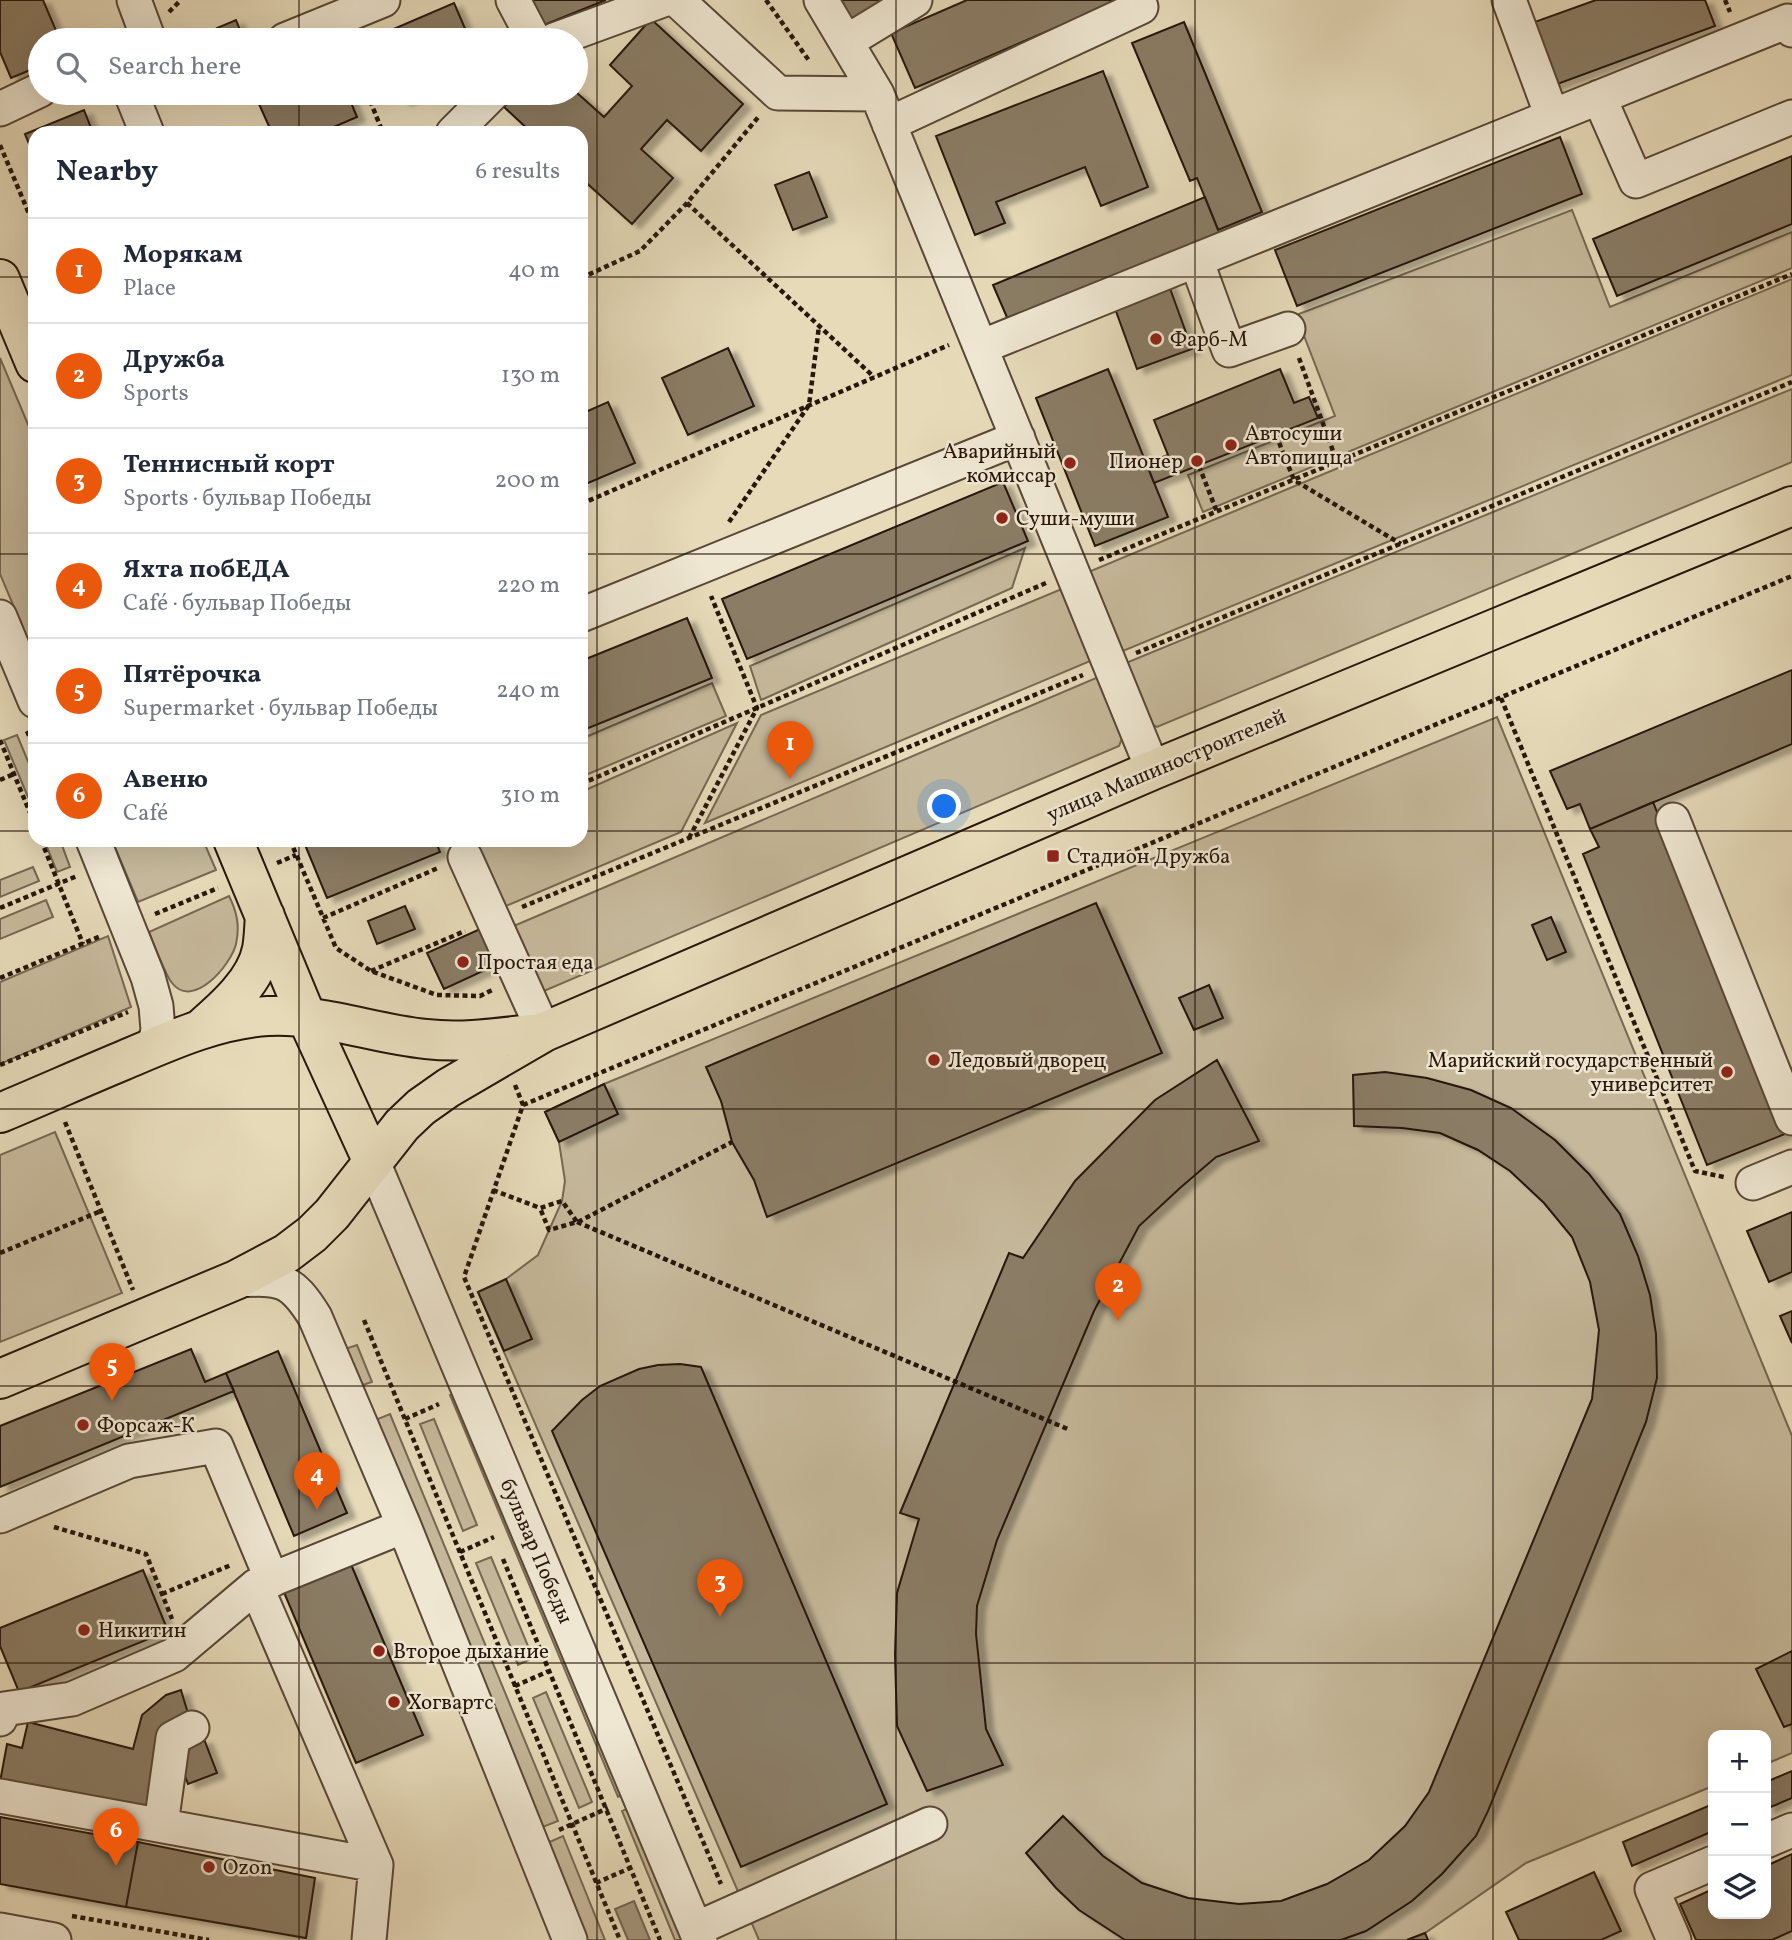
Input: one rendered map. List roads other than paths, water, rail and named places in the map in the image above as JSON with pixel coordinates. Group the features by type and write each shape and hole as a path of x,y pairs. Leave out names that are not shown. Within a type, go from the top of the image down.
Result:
{"main road":[{"path":"0,279 28,346"},
{"name":"улица Машиностроителей","path":"0,1379 236,1280 287,1253 332,1214 402,1125 421,1107 448,1088 544,1032 1153,770 1792,506"},
{"path":"236,847 307,1018 373,1161"},
{"path":"0,1113 200,1029 231,1003 249,979 262,952 265,916"},
{"name":"улица Машиностроителей","path":"200,1029 239,1019 260,1017 307,1018 424,1039 461,1041 544,1032"}],"street":[{"path":"134,0 144,28"},
{"path":"314,28 383,0"},
{"path":"513,0 528,28"},
{"path":"587,28 663,0"},
{"path":"677,0 778,93 831,93 883,109 1141,7"},
{"path":"821,0 883,109 1153,770"},
{"path":"846,42 915,0"},
{"path":"1509,0 1552,116"},
{"path":"978,340 1196,260 1788,21 1792,30"},
{"path":"0,109 28,96"},
{"path":"1599,97 1636,181 1792,117"},
{"path":"142,105 146,126"},
{"path":"460,126 481,105"},
{"path":"1196,260 1229,350 1288,329"},
{"path":"588,612 1018,438"},
{"path":"0,617 28,684"},
{"path":"1673,820 1792,1118"},
{"path":"89,856 148,976 156,1006 158,1030 154,1047"},
{"path":"465,857 544,1032"},
{"name":"бульвар Победы","path":"373,1161 698,1935"},
{"path":"1753,1183 1792,1167"},
{"path":"236,1280 266,1278 285,1283 302,1295 315,1317 404,1526 570,1940"},
{"path":"3,1515 129,1461 216,1446 264,1583 376,1865 369,1940"},
{"path":"1,1710 72,1699 174,1655 264,1583 404,1526"},
{"path":"161,1825 173,1738 192,1728"},
{"path":"0,1796 376,1865"},
{"path":"698,1935 733,1912 930,1824"},
{"path":"1771,1839 1792,1830"},
{"path":"1674,1940 1652,1889 1708,1865"},
{"path":"3,1934 60,1927"}],"place":[{"name":"Фарб-М","path":"1156,339"},
{"name":"Автосуши Автопицца","path":"1231,445"},
{"name":"Пионер","path":"1197,461"},
{"name":"Аварийный комиссар","path":"1070,463"},
{"name":"Суши-муши","path":"1002,518"},
{"name":"Морякам","path":"790,779"},
{"name":"Стадион Дружба","path":"1053,856"},
{"name":"Простая еда","path":"463,962"},
{"name":"Ледовый дворец","path":"934,1060"},
{"name":"Марийский государственный университет","path":"1727,1072"},
{"name":"Дружба","path":"1118,1321"},
{"name":"Пятёрочка","path":"112,1401"},
{"name":"Форсаж-К","path":"83,1425"},
{"name":"Яхта побЕДА","path":"317,1510"},
{"name":"Теннисный корт","path":"720,1617"},
{"name":"Никитин","path":"84,1630"},
{"name":"Второе дыхание","path":"379,1651"},
{"name":"Хогвартс","path":"394,1702"},
{"name":"Авеню","path":"116,1866"},
{"name":"Ozon","path":"209,1867"}]}
